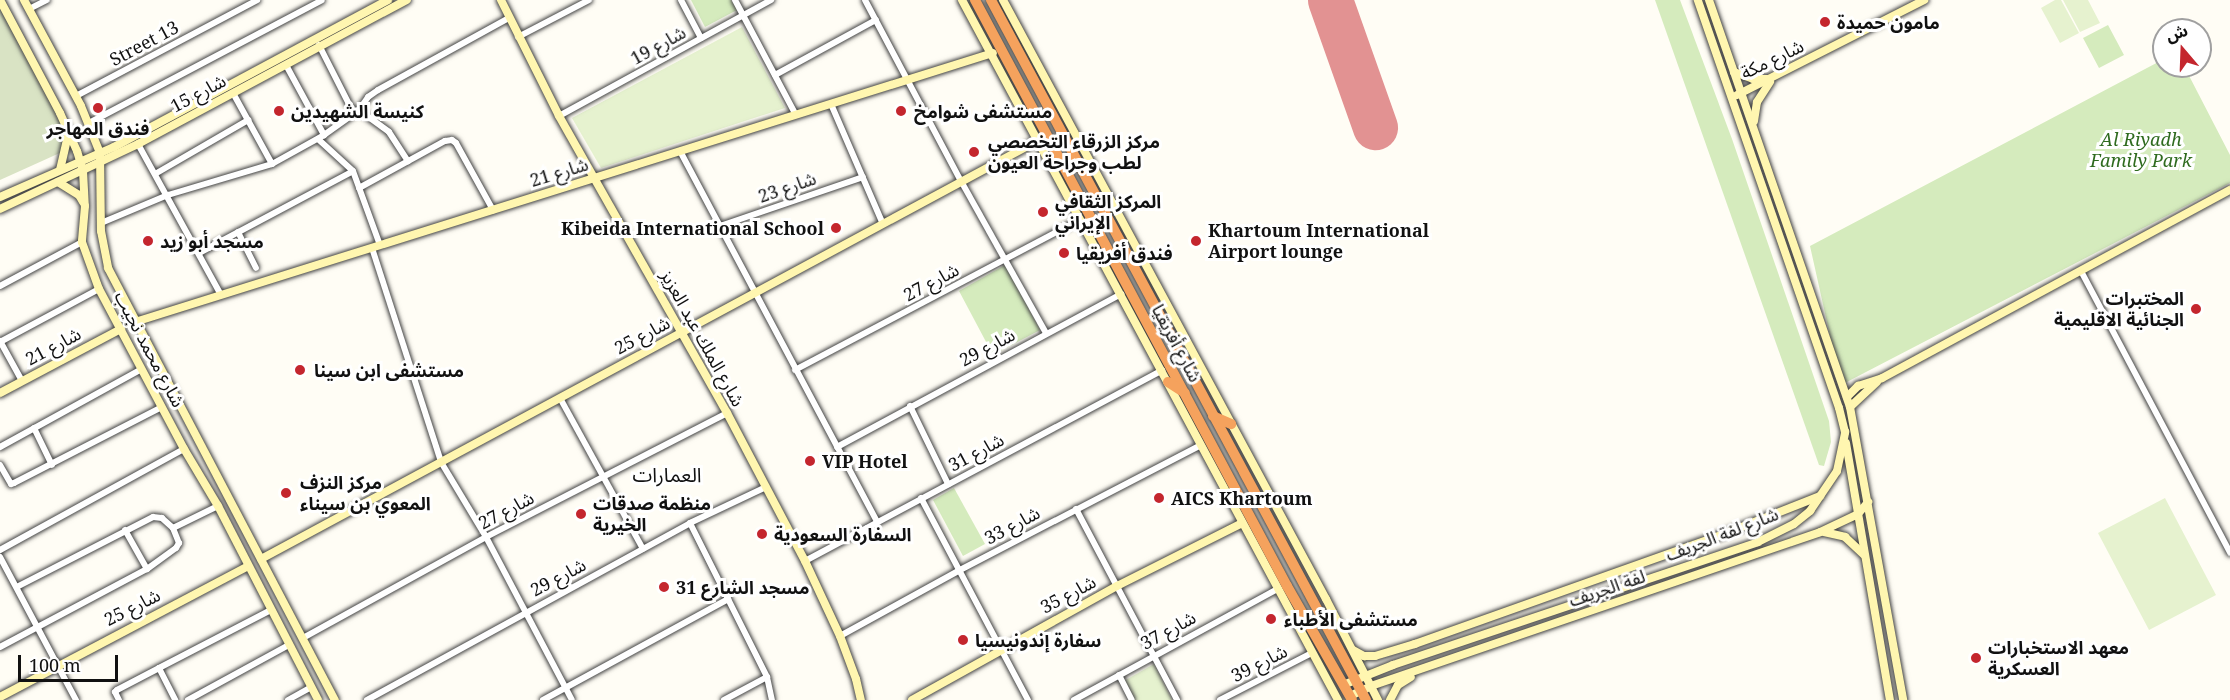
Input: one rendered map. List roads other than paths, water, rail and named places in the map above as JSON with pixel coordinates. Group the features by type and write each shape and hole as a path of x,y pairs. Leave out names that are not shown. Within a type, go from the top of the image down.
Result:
{"highway":[{"name":"شارع أفريقيا","path":"975,0 1287,586 1351,698"},
{"name":"شارع أفريقيا","path":"991,0 1213,416 1360,677 1366,692"},
{"path":"1168,382 1186,394"},
{"path":"1213,416 1231,424"}],"street":[{"name":"شارع محمد نجيب","path":"0,0 68,131 80,161 83,171 85,206 82,242 99,289 184,449 218,506 318,700"},
{"name":"شارع محمد نجيب","path":"24,0 76,96 100,153 101,223 108,268 335,700"},
{"path":"29,9 47,0"},
{"name":"Street 13","path":"76,96 256,0"},
{"path":"101,194 106,171 116,151 98,138 90,126 322,0"},
{"name":"شارع 15","path":"0,197 100,153 138,144 236,88 315,38 388,0"},
{"name":"شارع 15","path":"0,209 101,163 116,151 236,88 286,65 407,0"},
{"name":"شارع الملك عبد العزيز","path":"501,0 559,116 727,413 805,561 840,636 861,700"},
{"path":"518,37 589,0"},
{"path":"681,0 701,38"},
{"path":"735,0 796,115"},
{"name":"شارع 19","path":"559,116 771,0"},
{"path":"865,0 1046,333"},
{"name":"شارع أفريقيا","path":"962,0 993,53 1338,700"},
{"name":"شارع أفريقيا","path":"1003,0 1353,650 1360,677"},
{"name":"شارع لفة الجريف","path":"1360,677 1758,542 1794,524 1810,511 1837,471 1845,432 1830,380 1698,0"},
{"path":"1709,0 1850,407 1903,700"},
{"name":"شارع مكة","path":"1732,97 1924,0"},
{"path":"101,223 168,195 272,164 321,137 357,112 378,90 509,18"},
{"path":"775,75 876,20"},
{"path":"315,38 357,112 389,132 408,161"},
{"name":"شارع 21","path":"135,322 993,53"},
{"path":"286,65 321,137 354,171 441,462 486,537 572,700"},
{"path":"1734,72 1753,79 1777,75"},
{"path":"1754,127 1757,102 1762,91 1777,75"},
{"path":"236,88 248,120 272,164"},
{"path":"831,104 883,224"},
{"path":"155,174 248,120"},
{"path":"60,170 68,144 68,131"},
{"path":"359,188 445,141 452,140 456,143 493,210"},
{"name":"شارع 25","path":"261,559 1039,140"},
{"path":"138,144 221,295"},
{"path":"680,151 877,522"},
{"path":"199,253 354,171"},
{"name":"شارع 23","path":"720,226 863,177"},
{"path":"58,182 79,195 85,206"},
{"path":"1847,397 1858,386 1882,378 2230,190"},
{"name":"شارع 27","path":"795,370 1081,219"},
{"path":"238,232 256,268"},
{"path":"0,286 82,242"},
{"path":"2081,271 2230,553"},
{"path":"22,381 0,341 99,289"},
{"name":"شارع 29","path":"837,447 1121,294"},
{"name":"شارع 21","path":"0,393 121,329"},
{"path":"0,447 142,369"},
{"name":"شارع 31","path":"805,561 1162,370"},
{"path":"1850,407 1882,378"},
{"path":"560,398 643,549"},
{"path":"910,406 948,484"},
{"path":"0,467 11,484 162,407"},
{"name":"شارع 27","path":"303,638 486,537 727,413"},
{"path":"34,428 52,465"},
{"path":"1845,432 1890,700"},
{"name":"شارع 33","path":"840,636 960,570 1201,444"},
{"path":"0,550 184,449"},
{"name":"شارع 29","path":"367,700 690,523 766,487"},
{"path":"1353,650 1364,656 1375,656 1424,641 1729,532 1820,496"},
{"path":"921,498 1028,700"},
{"name":"لفة الجريف","path":"1351,698 1417,672 1820,532 1858,514 1868,502"},
{"path":"173,528 218,506"},
{"path":"1076,509 1177,700"},
{"path":"0,647 147,569 178,546 173,528 158,516 125,530 17,587"},
{"path":"690,523 766,677 772,700"},
{"name":"شارع 35","path":"912,700 1117,586 1242,523"},
{"path":"125,530 147,569"},
{"path":"1820,532 1840,535 1864,555"},
{"path":"0,557 76,700"},
{"path":"248,566 261,559"},
{"name":"شارع 25","path":"0,697 248,566"},
{"name":"شارع 37","path":"1074,700 1278,589"},
{"path":"543,700 728,599"},
{"path":"119,700 115,692 117,690 271,610"},
{"path":"188,700 289,645"},
{"name":"شارع 39","path":"1220,700 1312,653"},
{"path":"159,668 175,700"},
{"path":"1390,700 1398,685 1417,672"},
{"path":"1119,675 1132,700"},
{"path":"724,700 766,677"},
{"path":"1343,684 1360,677"},
{"path":"288,700 312,687"},
{"name":"شارع أفريقيا","path":"1366,692 1378,700"}],"place":[{"name":"مامون حميدة","path":"1825,22"},
{"name":"فندق المهاجر","path":"98,108"},
{"name":"كنيسة الشهيدين","path":"279,111"},
{"name":"مستشفى شوامخ","path":"901,111"},
{"name":"مركز الزرقاء التخصصي لطب وجراحة العيون","path":"974,152"},
{"name":"المركز الثقافي الإيراني","path":"1043,212"},
{"name":"Kibeida International School","path":"836,228"},
{"name":"مسجد أبو زيد","path":"148,241"},
{"name":"Khartoum International Airport lounge","path":"1196,241"},
{"name":"فندق أفريقيا","path":"1064,253"},
{"name":"المختبرات الجنائية الاقليمية","path":"2196,309"},
{"name":"مستشفى ابن سينا","path":"300,370"},
{"name":"VIP Hotel","path":"810,461"},
{"name":"مركز النزف المعوي بن سيناء","path":"286,493"},
{"name":"AICS Khartoum","path":"1159,498"},
{"name":"منظمة صدقات الخيرية","path":"581,514"},
{"name":"السفارة السعودية","path":"762,534"},
{"name":"مسجد الشارع 31","path":"664,587"},
{"name":"مستشفی الأطباء","path":"1271,619"},
{"name":"سفارة إندونيسيا","path":"963,640"},
{"name":"معهد الاستخبارات العسكرية","path":"1976,658"}],"district":[{"name":"العمارات","path":"667,474"}],"park label":[{"name":"Al Riyadh Family Park","path":"2141,150"}]}
